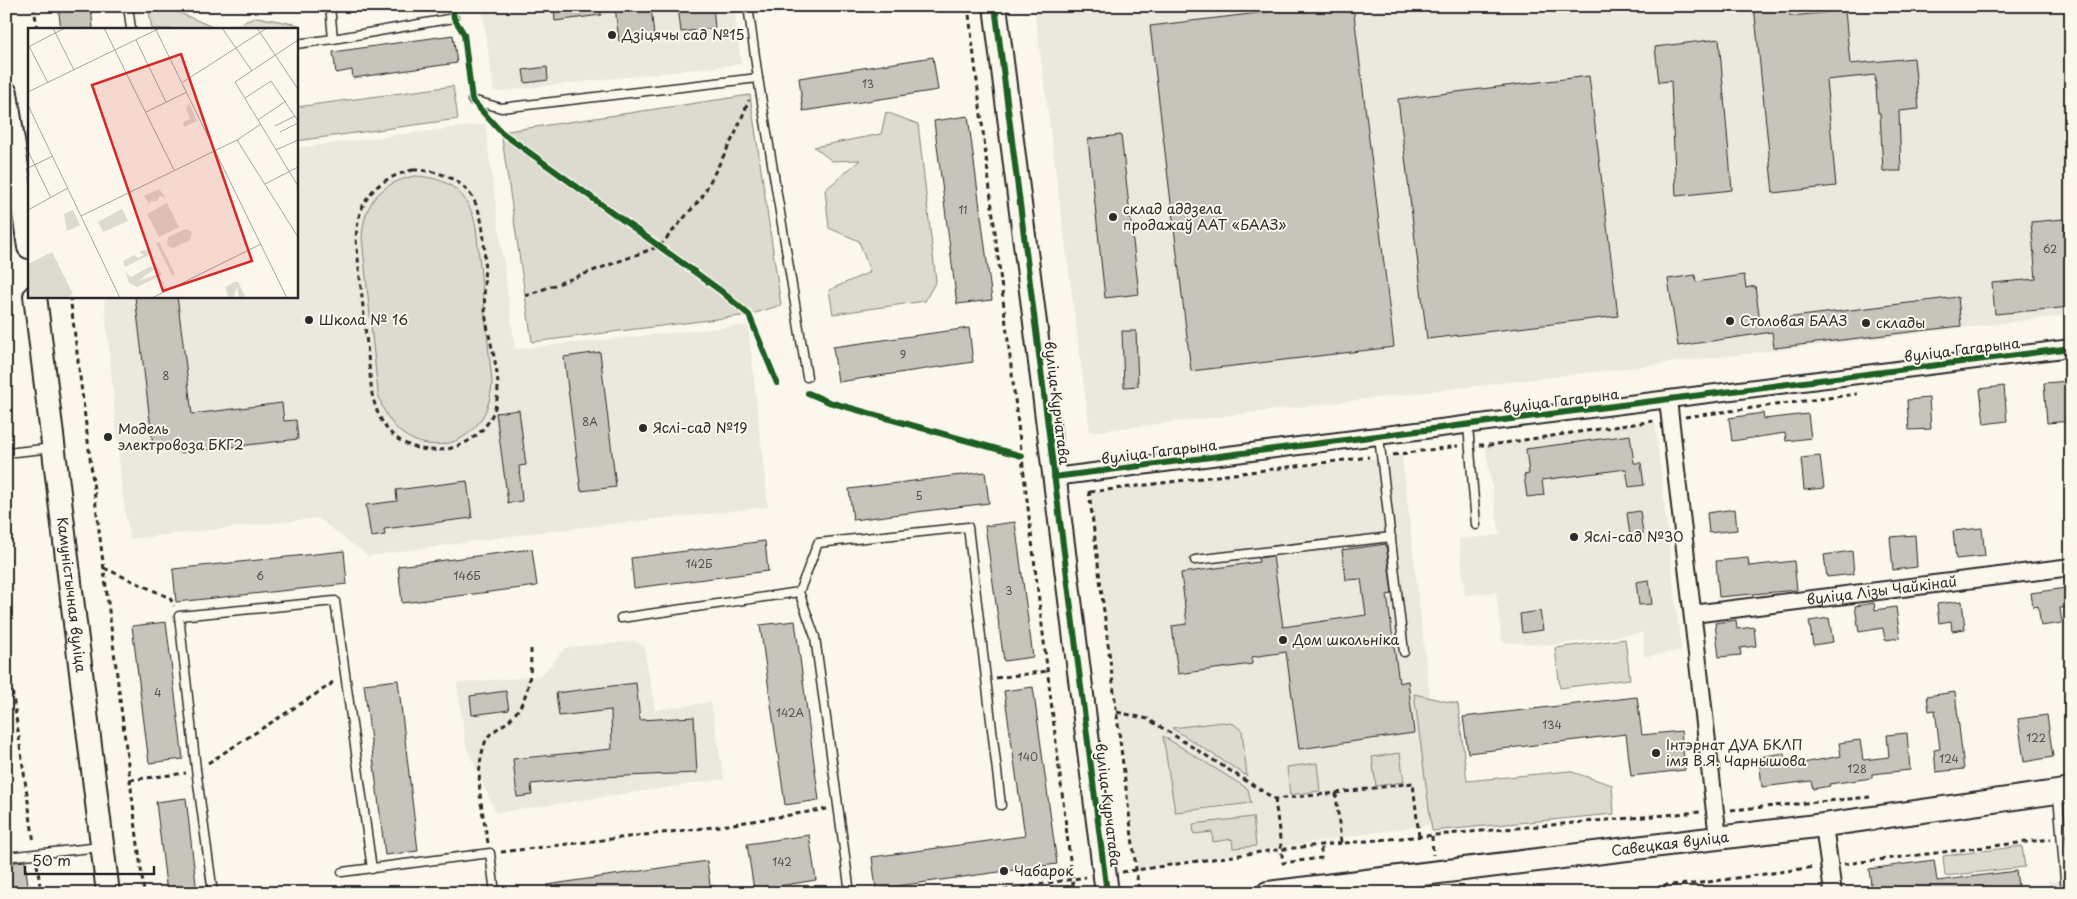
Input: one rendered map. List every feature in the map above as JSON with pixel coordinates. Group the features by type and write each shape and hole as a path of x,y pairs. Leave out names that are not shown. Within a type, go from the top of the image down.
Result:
{"street":[{"name":"вуліца Курчатава","path":"995,6 1106,884"},
{"path":"6,93 17,181 28,242"},
{"name":"Камуністычная вуліца","path":"35,298 108,893"},
{"name":"вуліца Гагарына","path":"1054,477 2071,348"},
{"path":"1668,400 1718,838"},
{"name":"вуліца Лізы Чайкінай","path":"1693,614 2071,566"},
{"name":"Савецкая вуліца","path":"1268,893 1824,825 2064,791"},
{"path":"1824,825 1833,893"}],"lane":[{"path":"128,6 131,28"},
{"path":"330,6 333,39"},
{"path":"748,6 807,377"},
{"path":"298,44 454,18"},
{"path":"472,100 501,108 758,78"},
{"path":"1468,425 1476,525"},
{"path":"1379,436 1404,652"},
{"path":"6,453 55,448"},
{"path":"850,893 815,636 799,592 818,543 968,527 1001,805"},
{"path":"1195,560 1390,536"},
{"path":"621,618 799,592"},
{"path":"212,893 179,616 335,601 372,869"},
{"path":"2064,791 2066,893"},
{"path":"6,857 103,847"},
{"path":"342,872 490,853 495,893"}],"path":[{"path":"34,6 37,28"},
{"path":"968,6 1074,893"},
{"path":"525,296 660,246 702,197 736,132 758,78"},
{"path":"413,170 430,170 446,175 460,184 471,196 479,211 482,227 485,310 498,382 498,398 493,414 484,428 472,439 457,447 441,451 424,450 409,445 394,436 383,424 376,410 372,394 356,239 356,222 366,199 382,181 397,173 413,170"},
{"path":"70,298 144,893"},
{"path":"1090,492 1381,455 1402,455 1470,444 1490,445 1858,394"},
{"path":"1087,473 1139,893"},
{"path":"103,568 170,598 179,616"},
{"path":"6,648 42,893"},
{"path":"531,650 531,678 526,697 512,718 486,738 478,775 490,853 722,826 830,808"},
{"path":"130,780 189,773 330,685 344,667"},
{"path":"986,679 1048,671"},
{"path":"1117,712 1148,719 1275,799 1413,783 1420,837"},
{"path":"1336,793 1342,843"},
{"path":"986,893 1073,880 1106,884 1137,870 1321,845 1879,796"},
{"path":"1275,799 1283,863 1321,858 1321,845"}],"shaded area":[{"path":"148,6 173,6 173,10 215,28 152,28"},
{"name":"Дзіцячы сад №15","path":"482,6 734,6 741,64 494,92"},
{"path":"1034,6 2071,6 2071,315 1090,432"},
{"path":"257,17 299,25 291,28 229,28"},
{"path":"453,86 458,119 298,141 298,107"},
{"path":"750,95 781,305 749,315 532,342 501,132"},
{"path":"886,112 918,124 936,281 925,301 833,314 829,290 870,272 859,241 829,228 825,190 860,160 832,161 814,147 881,134"},
{"name":"Школа № 16","path":"485,124 515,349 748,325 768,507 540,532 368,556 318,518 130,539 122,492 104,298 298,298 298,148"},
{"path":"414,176 437,180 456,189 463,196 473,215 476,227 492,382 487,408 475,427 459,439 441,444 421,443 403,434 388,417 378,393 362,238 366,215 376,197 391,184"},
{"name":"Яслі-сад №30","path":"1655,421 1681,650 1644,657 1643,633 1550,645 1502,642 1496,592 1465,595 1459,539 1500,535 1485,445"},
{"name":"Дом школьніка","path":"1402,455 1444,822 1137,869 1090,492"},
{"path":"1625,639 1630,679 1560,688 1555,648"},
{"path":"635,641 644,646 655,710 711,702 724,779 496,813 466,746 457,683 541,676 565,648"},
{"path":"1414,694 1458,704 1467,781 1569,771 1612,785 1614,814 1432,831"},
{"path":"1222,722 1234,724 1242,731 1247,776 1172,728"},
{"path":"1163,736 1248,789 1251,803 1175,812"},
{"path":"1400,753 1404,782 1376,786 1372,757"},
{"path":"1317,763 1320,791 1290,795 1287,767"},
{"path":"1253,817 1256,846 1233,848 1232,839 1213,842 1212,832 1194,834 1193,824"},
{"path":"2022,846 2025,867 1945,876 1943,856"},
{"path":"2048,881 2071,881 2071,893 2050,893"}],"building":[{"path":"58,6 91,6 93,28 61,28"},
{"path":"554,6 600,6 601,15 555,21"},
{"path":"615,6 651,6 654,37 619,41"},
{"path":"678,6 713,6 715,28 681,32"},
{"path":"1317,6 1353,6 1394,347 1191,371 1150,26"},
{"path":"1754,6 1790,6 1790,16 1845,11 1850,64 1914,58 1919,109 1899,111 1901,171 1883,171 1880,113 1878,113 1875,75 1826,80 1836,186 1773,193"},
{"path":"453,35 457,63 353,78 352,70 336,73 333,52"},
{"path":"1719,39 1732,190 1676,196 1671,81 1659,82 1655,47"},
{"path":"933,57 938,90 803,111 799,78"},
{"path":"547,67 548,80 525,83 523,70"},
{"path":"1589,76 1618,316 1427,339 1398,99"},
{"path":"968,116 992,300 957,304 934,121"},
{"name":"склад аддзела продажаў ААТ «БААЗ»","path":"1121,135 1139,294 1105,298 1088,139"},
{"path":"2064,219 2069,277 2071,277 2071,307 1995,314 1992,283 2036,279 2031,222"},
{"path":"1695,275 1696,282 1744,275 1746,288 1755,286 1760,321 1958,297 1961,326 1774,348 1772,332 1678,346 1668,279"},
{"path":"135,298 177,298 192,414 282,403 284,421 296,420 298,439 180,453 179,443 153,446"},
{"path":"969,328 973,362 838,382 833,347"},
{"path":"1122,331 1136,331 1138,386 1124,387"},
{"path":"600,352 616,487 581,491 564,357"},
{"path":"2070,381 2071,421 2047,423 2044,383"},
{"path":"2004,386 2007,421 1984,424 1980,389"},
{"path":"1929,398 1931,429 1909,430 1907,400"},
{"path":"519,410 526,465 519,466 522,501 508,503 496,413"},
{"path":"1763,413 1764,419 1808,414 1811,438 1786,441 1785,433 1732,441 1729,418"},
{"path":"1630,435 1634,463 1641,463 1644,485 1629,487 1626,469 1542,480 1544,495 1527,497 1524,475 1529,474 1526,449"},
{"path":"1820,456 1824,488 1804,490 1801,458"},
{"path":"985,472 989,503 853,520 849,489"},
{"path":"467,481 472,518 384,529 385,535 371,537 366,505 397,501 396,490"},
{"path":"1735,509 1737,530 1709,533 1707,513"},
{"path":"1640,511 1643,534 1630,536 1627,513"},
{"path":"1015,522 1033,657 1004,661 985,526"},
{"path":"1982,528 1985,556 1956,559 1953,531"},
{"path":"1915,535 1917,567 1893,570 1890,537"},
{"path":"765,541 768,571 634,588 631,558"},
{"name":"Дом школьніка","path":"1386,544 1392,594 1387,595 1399,683 1408,681 1414,733 1299,749 1286,652 1252,657 1252,664 1178,674 1172,626 1187,624 1181,573 1259,562 1258,558 1273,556 1283,627 1366,615 1361,579 1346,580 1342,550"},
{"path":"532,549 537,586 402,603 398,566"},
{"path":"344,551 347,584 176,602 173,569"},
{"path":"1852,551 1854,574 1827,577 1824,555"},
{"path":"1748,558 1749,566 1794,561 1797,590 1719,597 1716,561"},
{"path":"1649,580 1652,604 1639,605 1636,582"},
{"path":"2066,588 2068,607 2060,608 2062,623 2041,626 2038,606 2033,607 2031,593"},
{"path":"1962,601 1965,629 1952,631 1951,621 1939,623 1937,604"},
{"path":"1874,603 1875,610 1896,607 1900,638 1885,640 1883,628 1859,632 1855,606"},
{"path":"1540,611 1543,630 1522,633 1520,614"},
{"path":"1829,618 1833,642 1813,645 1809,621"},
{"path":"1736,620 1737,629 1754,627 1756,646 1740,648 1741,655 1719,657 1715,623"},
{"path":"795,621 819,800 785,805 760,625"},
{"path":"166,622 183,759 149,763 132,626"},
{"path":"398,680 418,851 385,855 364,684"},
{"path":"636,683 640,720 694,717 697,773 602,777 531,784 532,795 517,797 513,759 612,749 611,710 559,716 556,693"},
{"path":"1033,687 1057,864 876,889 872,857 1025,836 1004,691"},
{"path":"506,691 509,710 472,715 470,696"},
{"path":"1955,692 1964,769 1936,772 1934,750 1940,749 1935,710 1929,711 1927,696"},
{"path":"1637,697 1642,735 1681,731 1685,770 1631,776 1626,734 1468,753 1463,717"},
{"path":"2047,715 2053,757 2024,762 2018,719"},
{"path":"1907,733 1910,770 1872,774 1872,778 1829,784 1830,786 1813,789 1811,781 1762,787 1759,757 1784,753 1786,766 1841,756 1839,743 1860,740 1863,760 1889,757 1887,735"},
{"path":"186,798 197,893 167,893 156,802"},
{"path":"809,835 816,880 754,890 747,844"},
{"path":"1934,860 1937,881 2016,871 2019,893 1872,893 1869,869"},
{"path":"25,861 29,893 6,893 6,863"},
{"path":"707,861 711,893 548,893 547,885"}],"cycle path":[{"path":"452,6 454,18 464,34 472,100 501,132 721,291 749,315 777,383"},
{"path":"995,6 1107,893"},
{"path":"1054,477 2071,348"},
{"path":"808,393 829,402 1022,456"}],"place":[{"name":"Дзіцячы сад №15","path":"612,35"},
{"name":"склад аддзела продажаў ААТ «БААЗ»","path":"1113,217"},
{"name":"Школа № 16","path":"309,320"},
{"name":"Столовая БААЗ","path":"1730,321"},
{"name":"склады","path":"1866,323"},
{"name":"Яслі-сад №19","path":"643,428"},
{"name":"Модель электровоза БКГ2","path":"108,437"},
{"name":"Яслі-сад №30","path":"1574,537"},
{"name":"Дом школьніка","path":"1283,640"},
{"name":"Інтэрнат ДУА БКЛП імя В.Я. Чарнышова","path":"1656,753"},
{"name":"Чабарок","path":"1004,871"}]}
